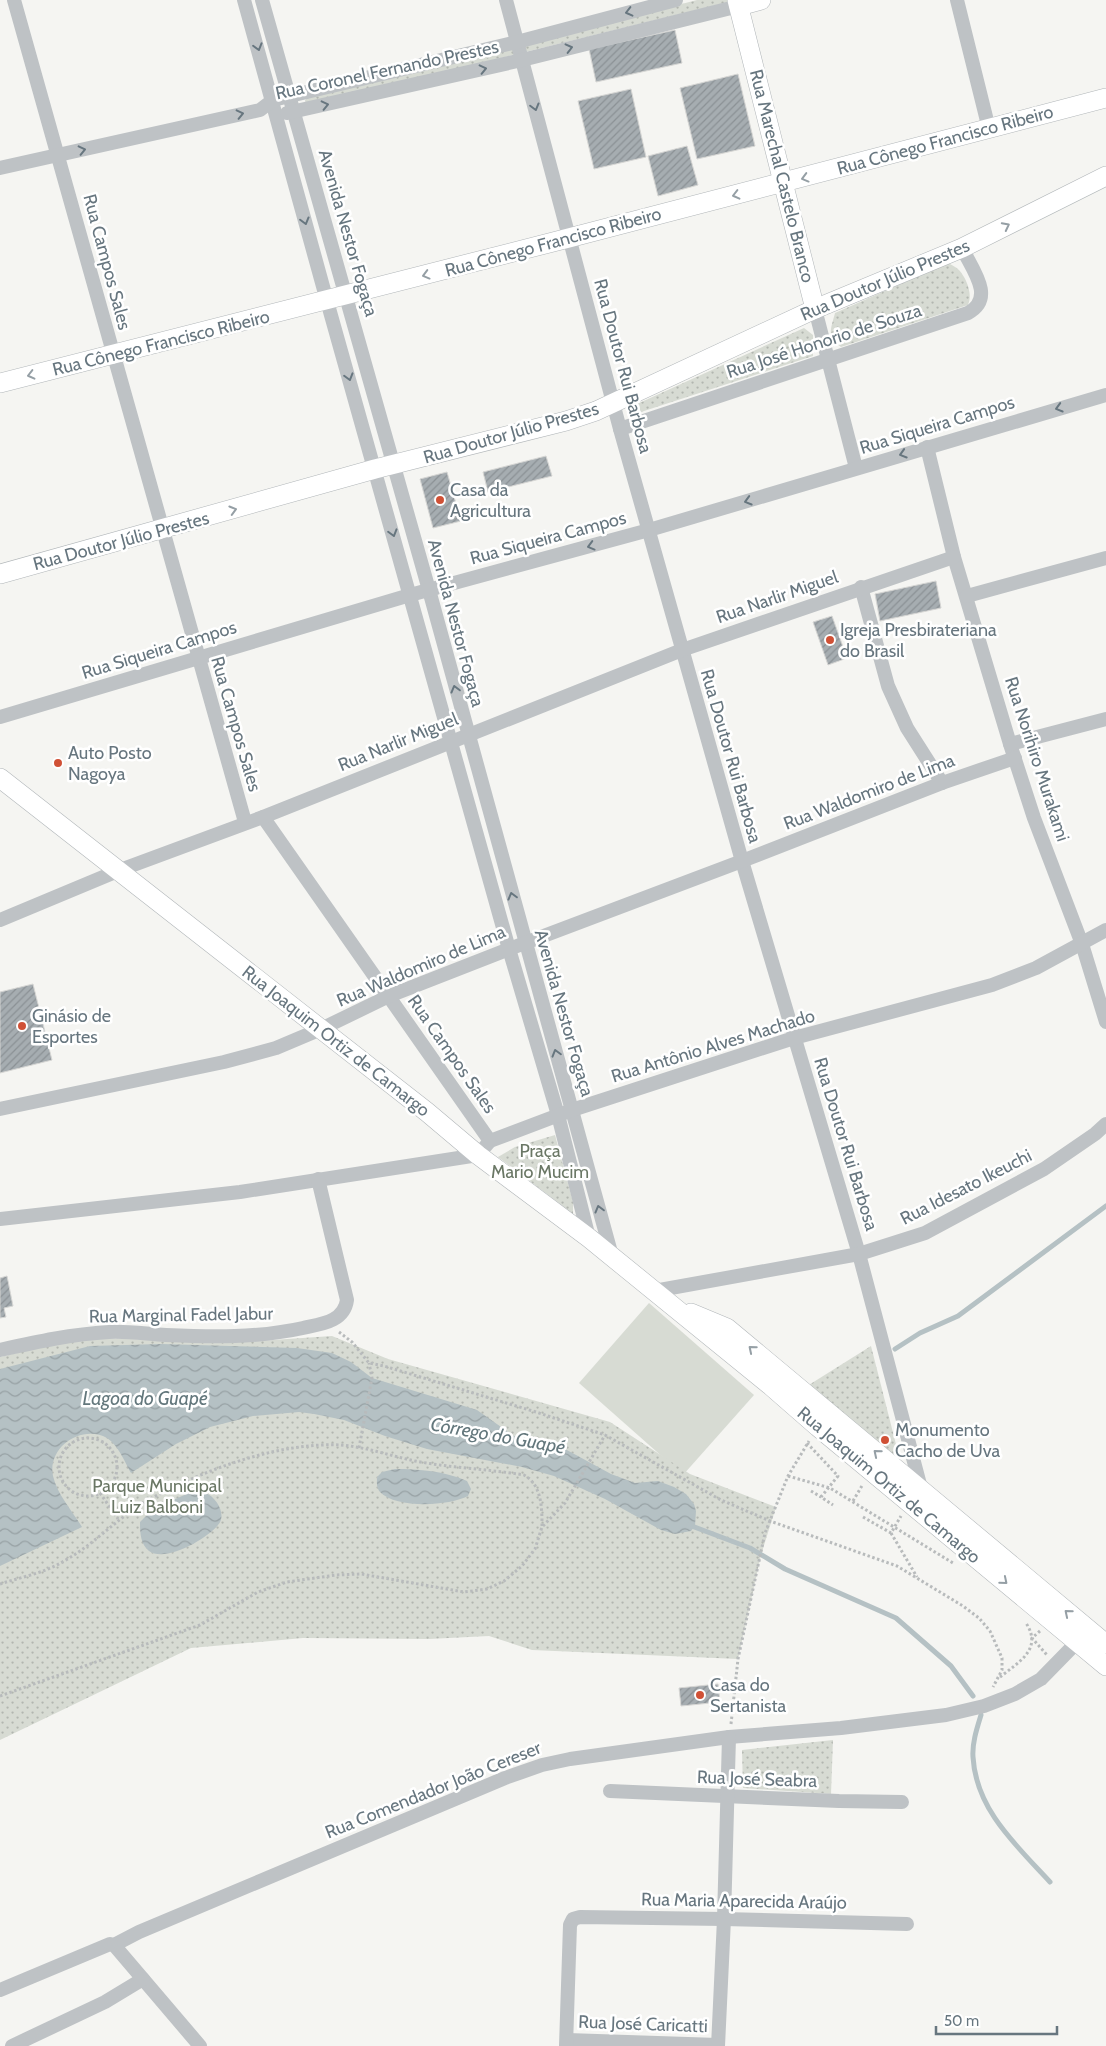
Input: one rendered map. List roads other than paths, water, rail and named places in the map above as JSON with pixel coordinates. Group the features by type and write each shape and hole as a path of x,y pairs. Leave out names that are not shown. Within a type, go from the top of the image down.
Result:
{"main road":[{"path":"738,3 761,0"},
{"name":"Rua Marechal Castelo Branco","path":"738,3 815,310"},
{"name":"Rua Cônego Francisco Ribeiro","path":"0,383 784,184 1106,98"},
{"name":"Rua Doutor Júlio Prestes","path":"0,574 164,530 384,467 566,421 613,403 815,310 962,248 1106,176"},
{"name":"Rua Joaquim Ortiz de Camargo","path":"0,778 321,1029 484,1148 589,1238 772,1386 818,1427 1053,1622 1083,1637 1106,1644"},
{"name":"Rua Joaquim Ortiz de Camargo","path":"671,1305 727,1328 921,1490 1083,1637 1106,1666"}],"street":[{"name":"Rua Campos Sales","path":"14,0 164,530 197,658 245,822"},
{"name":"Avenida Nestor Fogaça","path":"244,0 273,100 326,301 429,590 524,943 612,1256"},
{"name":"Avenida Nestor Fogaça","path":"262,0 347,296 410,595 558,1115 589,1238"},
{"name":"Rua Doutor Rui Barbosa","path":"506,0 620,429 742,861 859,1254 929,1520"},
{"name":"Rua Coronel Fernando Prestes","path":"0,168 260,110 273,100 517,42 676,0"},
{"path":"957,0 989,129"},
{"name":"Rua Coronel Fernando Prestes","path":"260,110 277,115 294,112 522,60 738,3"},
{"path":"585,24 589,43"},
{"path":"298,196 316,192"},
{"name":"Rua José Honorio de Souza","path":"620,429 976,309 982,301 982,290 962,248"},
{"name":"Rua Marechal Castelo Branco","path":"815,310 856,468"},
{"name":"Rua Siqueira Campos","path":"0,717 410,595 649,530 1106,395"},
{"name":"Rua Norihiro Murakami","path":"927,447 954,557 1010,744 1034,818 1082,944 1106,1022"},
{"name":"Rua Narlir Miguel","path":"0,920 120,870 245,822 263,817 682,650 860,587 954,557"},
{"path":"967,596 1106,558"},
{"path":"860,587 888,686 907,728 942,783"},
{"path":"1010,744 1106,719"},
{"name":"Rua Waldomiro de Lima","path":"0,1108 224,1062 276,1048 321,1029 389,996 524,943 942,783 1015,758"},
{"path":"467,798 484,794"},
{"name":"Rua Campos Sales","path":"263,817 389,996 484,1148"},
{"path":"483,854 499,849"},
{"name":"Rua Antônio Alves Machado","path":"0,1219 240,1192 484,1148 572,1110 794,1038 992,985 1036,968 1106,930"},
{"name":"Rua Idesato Ikeuchi","path":"654,1291 859,1254 926,1233 1044,1169 1095,1134 1106,1124"},
{"name":"Rua Marginal Fadel Jabur","path":"0,1350 68,1336 111,1332 236,1337 279,1333 326,1323 346,1309 347,1300 318,1179"},
{"name":"Rua Comendador João Cereser","path":"0,1990 110,1944 114,1945 138,1932 505,1778 542,1765 570,1759 729,1737 841,1728 946,1715 984,1706 1041,1679 1083,1637"},
{"path":"718,2046 729,1737"},
{"name":"Rua José Seabra","path":"610,1791 727,1797 902,1802"},
{"name":"Rua Maria Aparecida Araújo","path":"566,2043 570,1925 573,1919 580,1917 724,1919 907,1924"},
{"path":"114,1945 200,2046"},
{"path":"12,2046 105,2002 143,1979"},
{"name":"Rua José Caricatti","path":"566,2043 718,2046"}],"water":[{"name":"Lagoa do Guapé","path":"161,1344 297,1348 332,1353 351,1362 372,1378 477,1410 514,1436 565,1449 611,1474 635,1483 658,1481 674,1487 686,1494 694,1504 696,1511 695,1526 691,1531 675,1534 661,1530 605,1499 554,1476 522,1467 427,1449 385,1436 344,1420 299,1412 253,1416 210,1427 176,1444 131,1473 118,1449 107,1438 97,1434 77,1436 68,1441 55,1456 53,1476 62,1496 82,1527 0,1566 0,1369 90,1346"},
{"path":"395,1469 423,1470 450,1475 467,1481 471,1489 468,1496 436,1504 398,1501 380,1492 377,1484 377,1477 382,1472"},
{"path":"191,1492 204,1492 210,1495 220,1507 221,1521 205,1537 185,1548 165,1554 156,1554 149,1551 142,1541 140,1522 153,1509"}],"waterway":[{"path":"895,1349 920,1333 958,1316 1106,1206"},
{"name":"Córrego do Guapé","path":"689,1525 750,1548 785,1569 896,1618 951,1666 973,1696"},
{"name":"Córrego do Guapé","path":"981,1715 975,1736 973,1757 976,1776 982,1794 1000,1826 1050,1882"}],"place":[{"name":"Casa da Agricultura","path":"440,500"},
{"name":"Igreja Presbirateriana do Brasil","path":"830,640"},
{"name":"Auto Posto Nagoya","path":"58,763"},
{"name":"Ginásio de Esportes","path":"22,1026"},
{"name":"Monumento Cacho de Uva","path":"885,1440"},
{"name":"Casa do Sertanista","path":"700,1695"}],"park label":[{"name":"Praça Mario Mucim","path":"540,1161"},
{"name":"Parque Municipal Luiz Balboni","path":"157,1496"}]}
